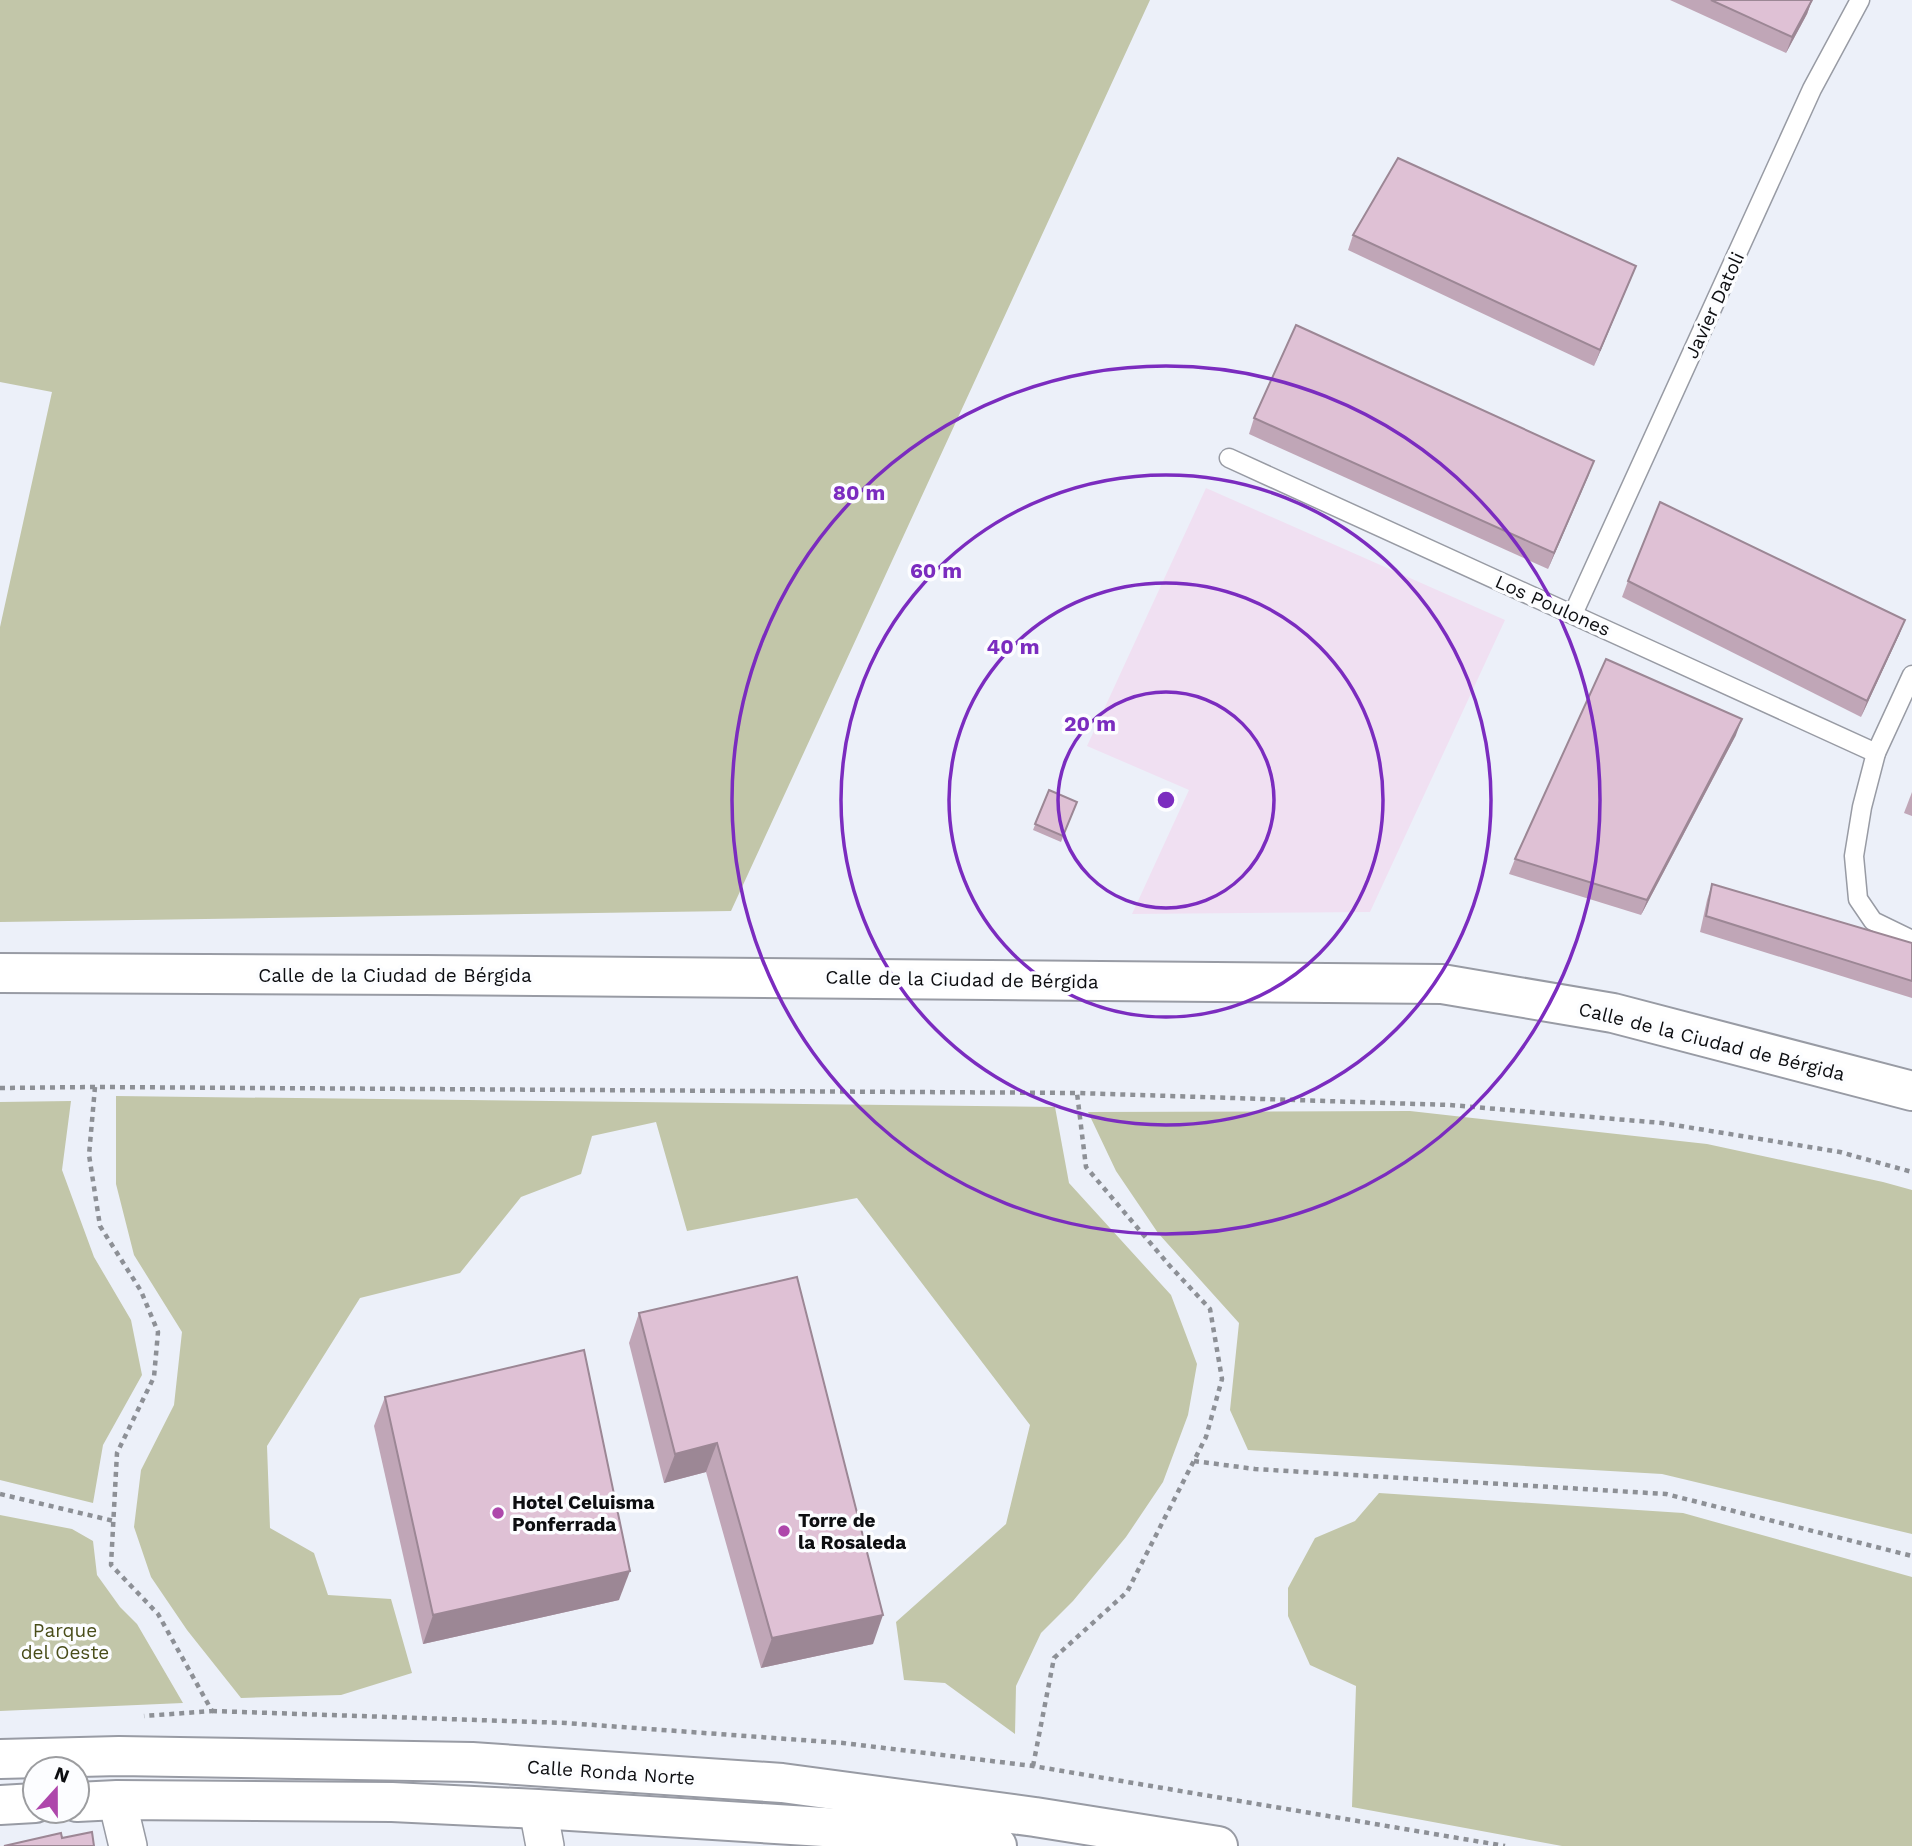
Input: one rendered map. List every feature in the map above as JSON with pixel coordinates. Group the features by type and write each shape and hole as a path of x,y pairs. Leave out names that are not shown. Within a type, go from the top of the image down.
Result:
{"street":[{"name":"Calle de la Ciudad de Bérgida","path":"0,973 1442,984 1613,1013 1912,1091"},
{"name":"Calle Ronda Norte","path":"0,1759 119,1755 472,1762 782,1783 855,1822 997,1846"},
{"path":"117,1800 128,1846"},
{"name":"Calle Ronda Norte","path":"91,1801 392,1802 855,1822 1035,1817 1218,1846"},
{"path":"0,1805 21,1804"},
{"path":"538,1809 545,1846"}],"lane":[{"name":"Javier Datoli","path":"1573,614 1812,89 1860,0"},
{"name":"Los Poulones","path":"1229,458 1876,753"},
{"path":"1912,675 1876,753 1854,856 1858,899 1873,921 1912,940"}],"path":[{"path":"95,1087 89,1155 100,1226 141,1291 159,1332 154,1377 117,1453 111,1565 158,1614 212,1711"},
{"path":"0,1088 1077,1093 1450,1105 1662,1123 1840,1153 1912,1172"},
{"path":"1033,1766 1054,1658 1127,1592 1206,1437 1222,1379 1210,1309 1086,1167 1077,1093"},
{"path":"1194,1461 1255,1469 1666,1494 1912,1556"},
{"path":"0,1494 114,1521"},
{"path":"133,1717 212,1711 580,1724 843,1743 1033,1766 1505,1846"}],"shaded area":[{"path":"1206,488 1505,620 1370,912 1132,914 1189,790 1087,746"}],"green space":[{"path":"0,0 1150,0 731,911 0,922 0,627 52,392 0,382"},
{"path":"116,1096 1055,1107 1069,1183 1171,1295 1197,1364 1188,1415 1163,1482 1126,1537 1073,1601 1041,1633 1016,1686 1015,1734 945,1683 904,1680 896,1622 1006,1524 1030,1425 857,1198 687,1231 656,1122 592,1136 581,1174 521,1197 460,1273 360,1298 267,1446 270,1528 314,1553 328,1595 391,1599 412,1673 341,1695 241,1698 187,1630 151,1577 134,1527 141,1470 174,1405 182,1332 134,1255 116,1184"},
{"path":"71,1101 62,1170 94,1257 131,1320 142,1375 103,1445 93,1503 0,1480 0,1102"},
{"path":"1410,1111 1707,1144 1912,1190 1912,1534 1662,1474 1248,1450 1230,1410 1239,1323 1158,1233 1116,1171 1088,1112"},
{"path":"1379,1493 1683,1513 1912,1577 1912,1846 1562,1846 1352,1807 1356,1686 1310,1665 1288,1616 1288,1588 1315,1538 1355,1521"},
{"name":"Parque del Oeste","path":"0,1515 72,1529 93,1541 97,1575 120,1607 137,1624 183,1703 0,1711"}],"building":[{"path":"1711,0 1812,0 1792,37"},
{"path":"1398,158 1636,266 1600,350 1353,235"},
{"path":"1296,325 1594,461 1554,553 1254,418"},
{"path":"1660,502 1905,620 1867,701 1628,581"},
{"path":"1606,659 1742,719 1647,900 1515,859"},
{"path":"1049,790 1077,802 1063,836 1035,824"},
{"path":"1712,884 1912,943 1912,981 1706,916"},
{"name":"Torre de la Rosaleda","path":"797,1277 883,1615 772,1638 717,1443 675,1454 639,1313"},
{"name":"Hotel Celuisma Ponferrada","path":"584,1350 630,1571 433,1615 385,1397"},
{"path":"92,1832 94,1846 4,1846 61,1833 62,1838"}],"place":[{"name":"Hotel Celuisma Ponferrada","path":"498,1513"},
{"name":"Torre de la Rosaleda","path":"784,1531"}]}
